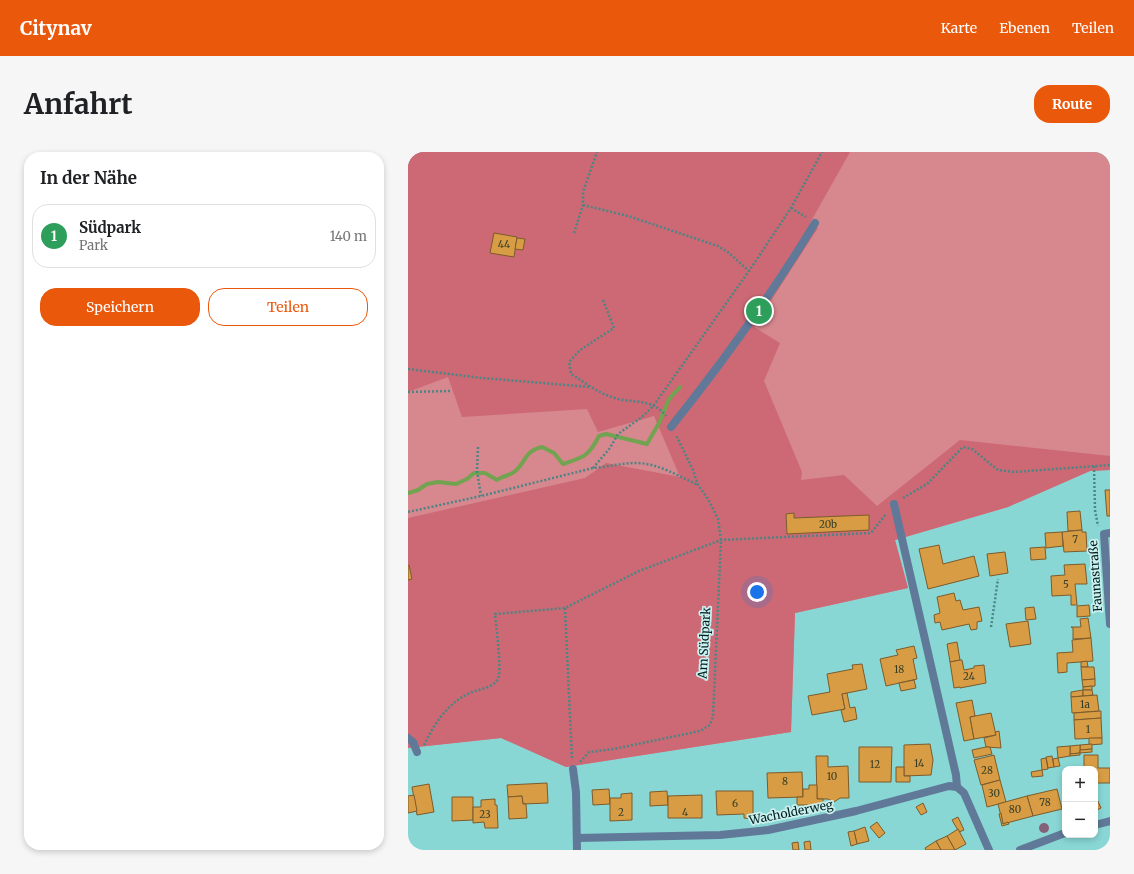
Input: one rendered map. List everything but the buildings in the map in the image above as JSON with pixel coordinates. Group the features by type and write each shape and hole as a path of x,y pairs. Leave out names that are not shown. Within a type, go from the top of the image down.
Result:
{"street":[{"path":"671,427 706,383 763,304 790,265 815,223"},
{"path":"894,504 958,787 964,793 989,850"},
{"name":"Faunastraße","path":"1107,534 1110,624"},
{"path":"408,738 413,742 418,752"},
{"path":"573,769 576,792 577,850"},
{"name":"Wacholderweg","path":"577,838 720,835 768,830 856,811 949,786 958,787"},
{"path":"1098,824 1110,821"},
{"path":"1020,850 1062,834"}],"path":[{"path":"574,233 583,206 583,192 597,152"},
{"path":"593,468 610,448 618,434 642,417 654,405 749,271 791,208 822,152"},
{"path":"583,206 628,216 718,246 729,253 749,271"},
{"path":"791,208 815,223"},
{"path":"603,300 614,328 580,350 569,362 571,374 610,397 654,405"},
{"path":"408,369 482,378 591,387"},
{"path":"408,392 450,391"},
{"name":"Am Südpark","path":"573,769 589,752 614,749 700,731 710,725 713,716 721,540 718,519 708,499 698,485 693,470 667,417 662,410 654,405"},
{"path":"478,447 478,475 481,496"},
{"path":"424,745 431,731 452,704 467,694 491,685 498,678 499,669 495,614 565,608 640,571 721,540 871,533 894,504 927,484 963,447 972,449 998,470 1014,472 1110,465"},
{"path":"408,512 481,496 593,468 636,463 656,465 698,485"},
{"path":"1094,466 1095,510 1098,525 1107,534"},
{"path":"991,627 998,579"},
{"path":"565,608 573,769"}],"shaded area":[{"path":"408,152 1110,152 1110,470 1090,471 1008,507 895,540 908,588 795,613 791,732 566,767 501,738 408,748"},
{"path":"408,152 850,152 810,223 818,228 754,327 780,343 764,381 802,472 801,480 844,475 877,506 960,440 1110,456 1110,470 1090,471 1008,507 895,540 908,588 795,613 791,732 566,767 501,738 408,748 408,518 585,478 606,463 680,477 654,416 598,432 587,409 462,417 448,377 408,392"}],"waterway":[{"path":"408,493 418,490 427,484 438,482 456,484 467,479 474,473 485,473 497,480 514,472 518,469 528,454 542,447 554,453 563,464 581,458 592,448 599,436 606,434 647,444 659,423 669,399 680,387"}],"place":[{"name":"Südpark","path":"759,311"}]}
